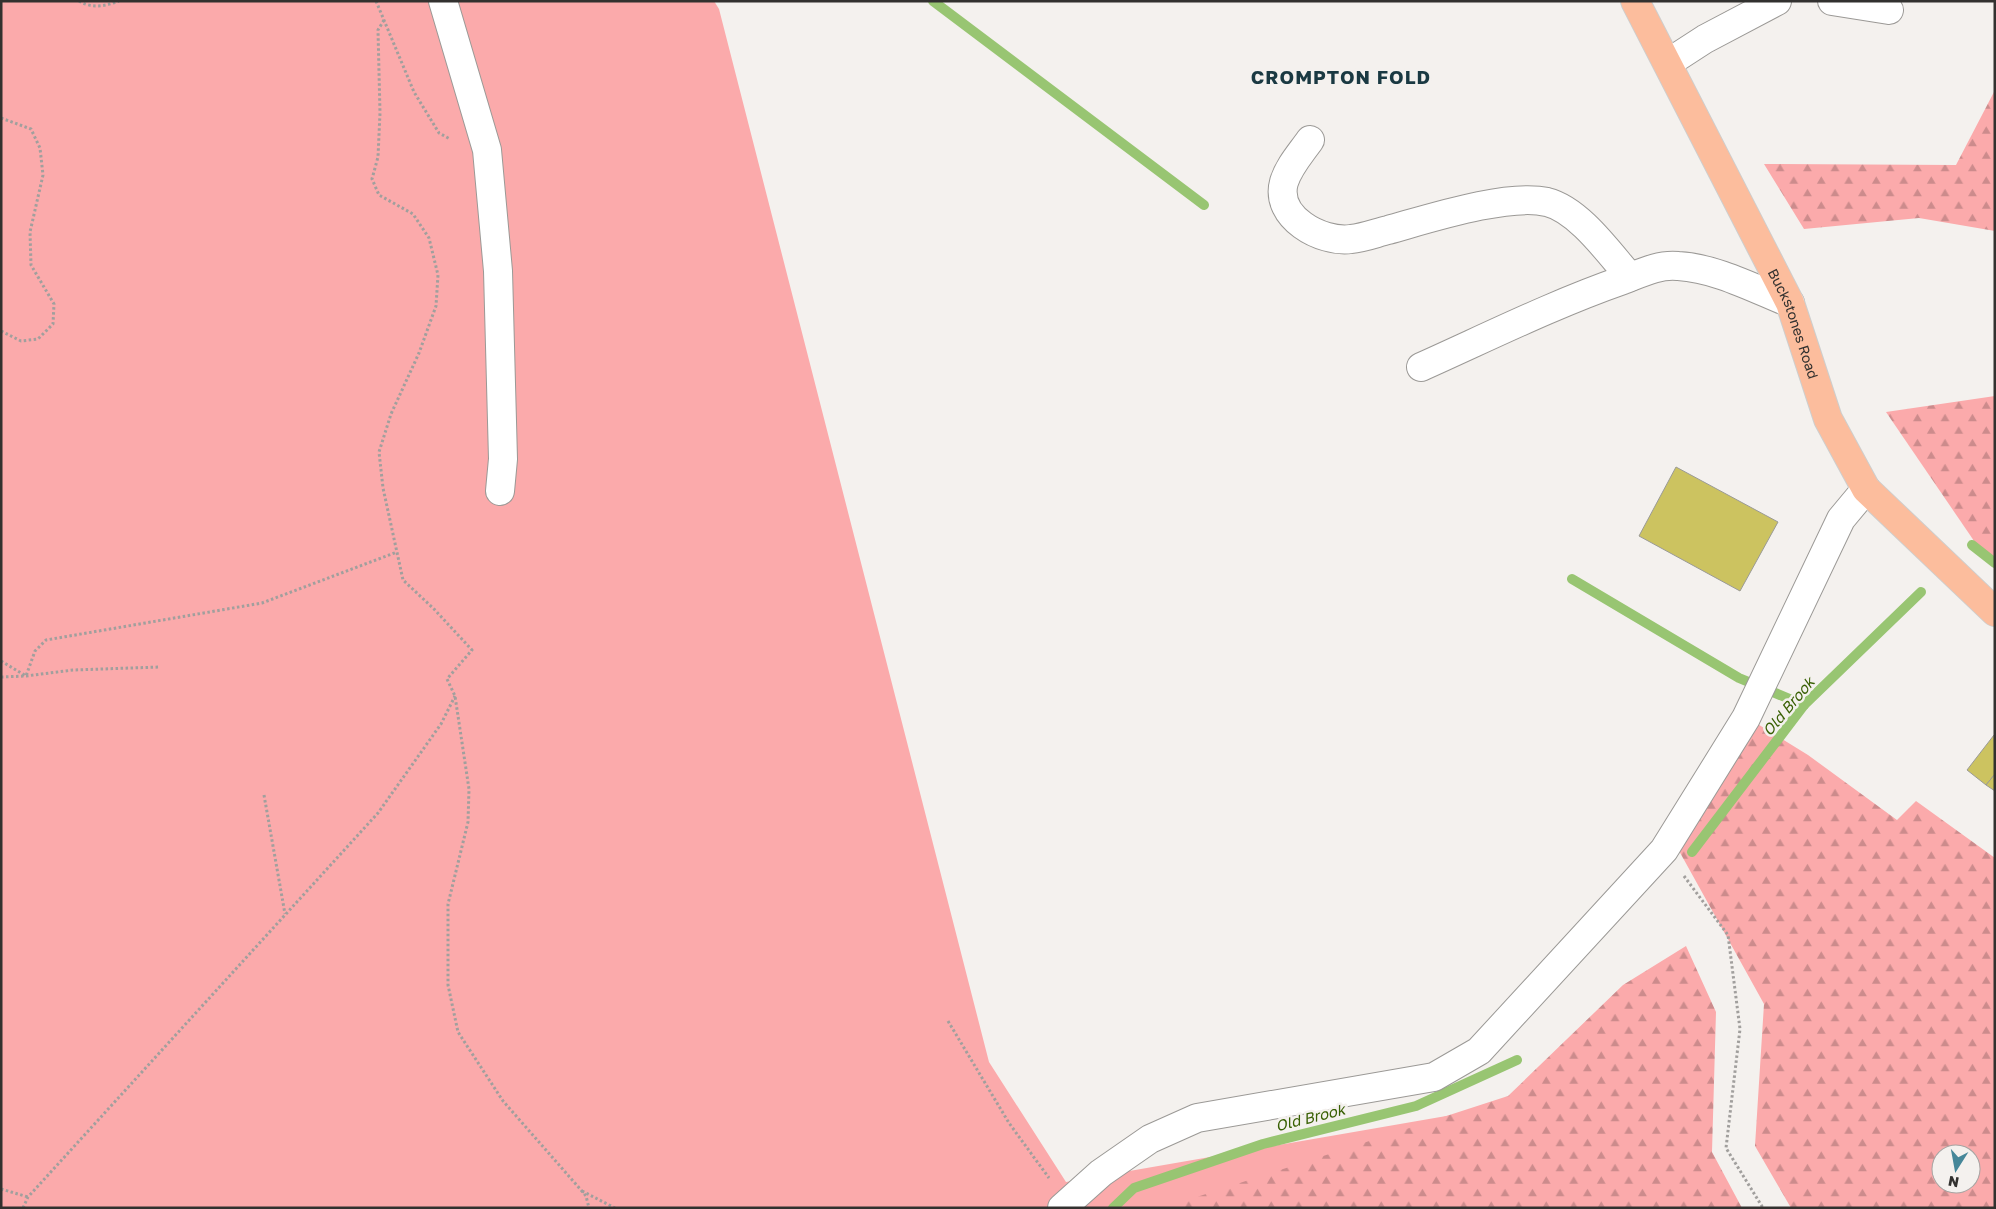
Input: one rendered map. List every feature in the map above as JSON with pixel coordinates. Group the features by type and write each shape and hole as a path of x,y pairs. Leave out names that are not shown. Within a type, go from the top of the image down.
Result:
{"main road":[{"name":"Buckstones Road","path":"1635,1 1790,303 1828,419 1866,488 1995,612"}],"street":[{"path":"443,1 487,150 498,271 502,459 500,490"},
{"path":"1668,64 1705,39 1777,1"},
{"path":"1832,1 1889,10"},
{"path":"1310,140 1292,165 1284,182 1283,200 1291,214 1308,228 1319,234 1332,239 1351,239 1492,204 1525,201 1547,202 1566,210 1584,225 1630,277"},
{"path":"1421,367 1599,288 1660,266 1687,267 1723,277 1790,303"},
{"path":"1062,1208 1101,1173 1150,1139 1197,1118 1434,1077 1479,1050 1664,850 1752,706 1841,519 1866,488"}],"path":[{"path":"79,1 85,5 106,6 119,1"},
{"path":"376,1 414,92 439,133 468,150 487,150"},
{"path":"384,20 378,30 380,113 378,156 372,179 379,195 395,206 413,214 429,238 438,275 436,306 420,353 391,414 379,452 383,488 403,580 472,650 447,679 455,696 469,789 468,822 448,904 448,986 458,1032 503,1101 586,1196 589,1208"},
{"path":"1,118 31,129 40,148 43,175 30,232 31,265 54,304 53,324 38,340 21,341 1,331"},
{"path":"26,676 35,651 46,640 262,603 397,552"},
{"path":"1,661 26,676"},
{"path":"1,677 73,670 160,667"},
{"path":"23,1208 28,1196 378,813 441,724 455,696"},
{"path":"264,795 285,915"},
{"path":"1664,850 1728,935 1740,1029 1726,1148 1763,1208"},
{"path":"948,1021 1009,1123 1048,1177"},
{"path":"1,1190 28,1196"},
{"path":"581,1190 615,1208"}],"green space":[{"path":"1,1 714,1 719,9 989,1062 1066,1182 1452,1115 1510,1208 1,1208"},
{"path":"1995,90 1995,231 1919,218 1804,229 1764,164 1956,165"},
{"path":"1995,396 1995,565 1985,557 1886,412"},
{"path":"1756,723 1808,755 1897,820 1916,801 1995,858 1995,1208 1791,1208 1755,1146 1764,1004 1678,849"},
{"path":"1686,946 1716,1012 1712,1152 1742,1208 1163,1208 1508,1096 1623,985"}],"building":[{"path":"1676,467 1778,522 1740,591 1639,536"},
{"path":"1994,735 1995,774 1986,785 1967,770"},
{"path":"1995,774 1995,791 1986,785"}],"waterway":[{"path":"933,1 1204,205"},
{"name":"Old Brook","path":"1972,545 1995,563"},
{"path":"1572,579 1739,678 1804,705"},
{"name":"Old Brook","path":"1692,852 1804,705 1921,592"},
{"name":"Old Brook","path":"1113,1208 1134,1188 1263,1144 1416,1106 1517,1060"}],"district":[{"name":"CROMPTON FOLD","path":"1341,76"}]}
